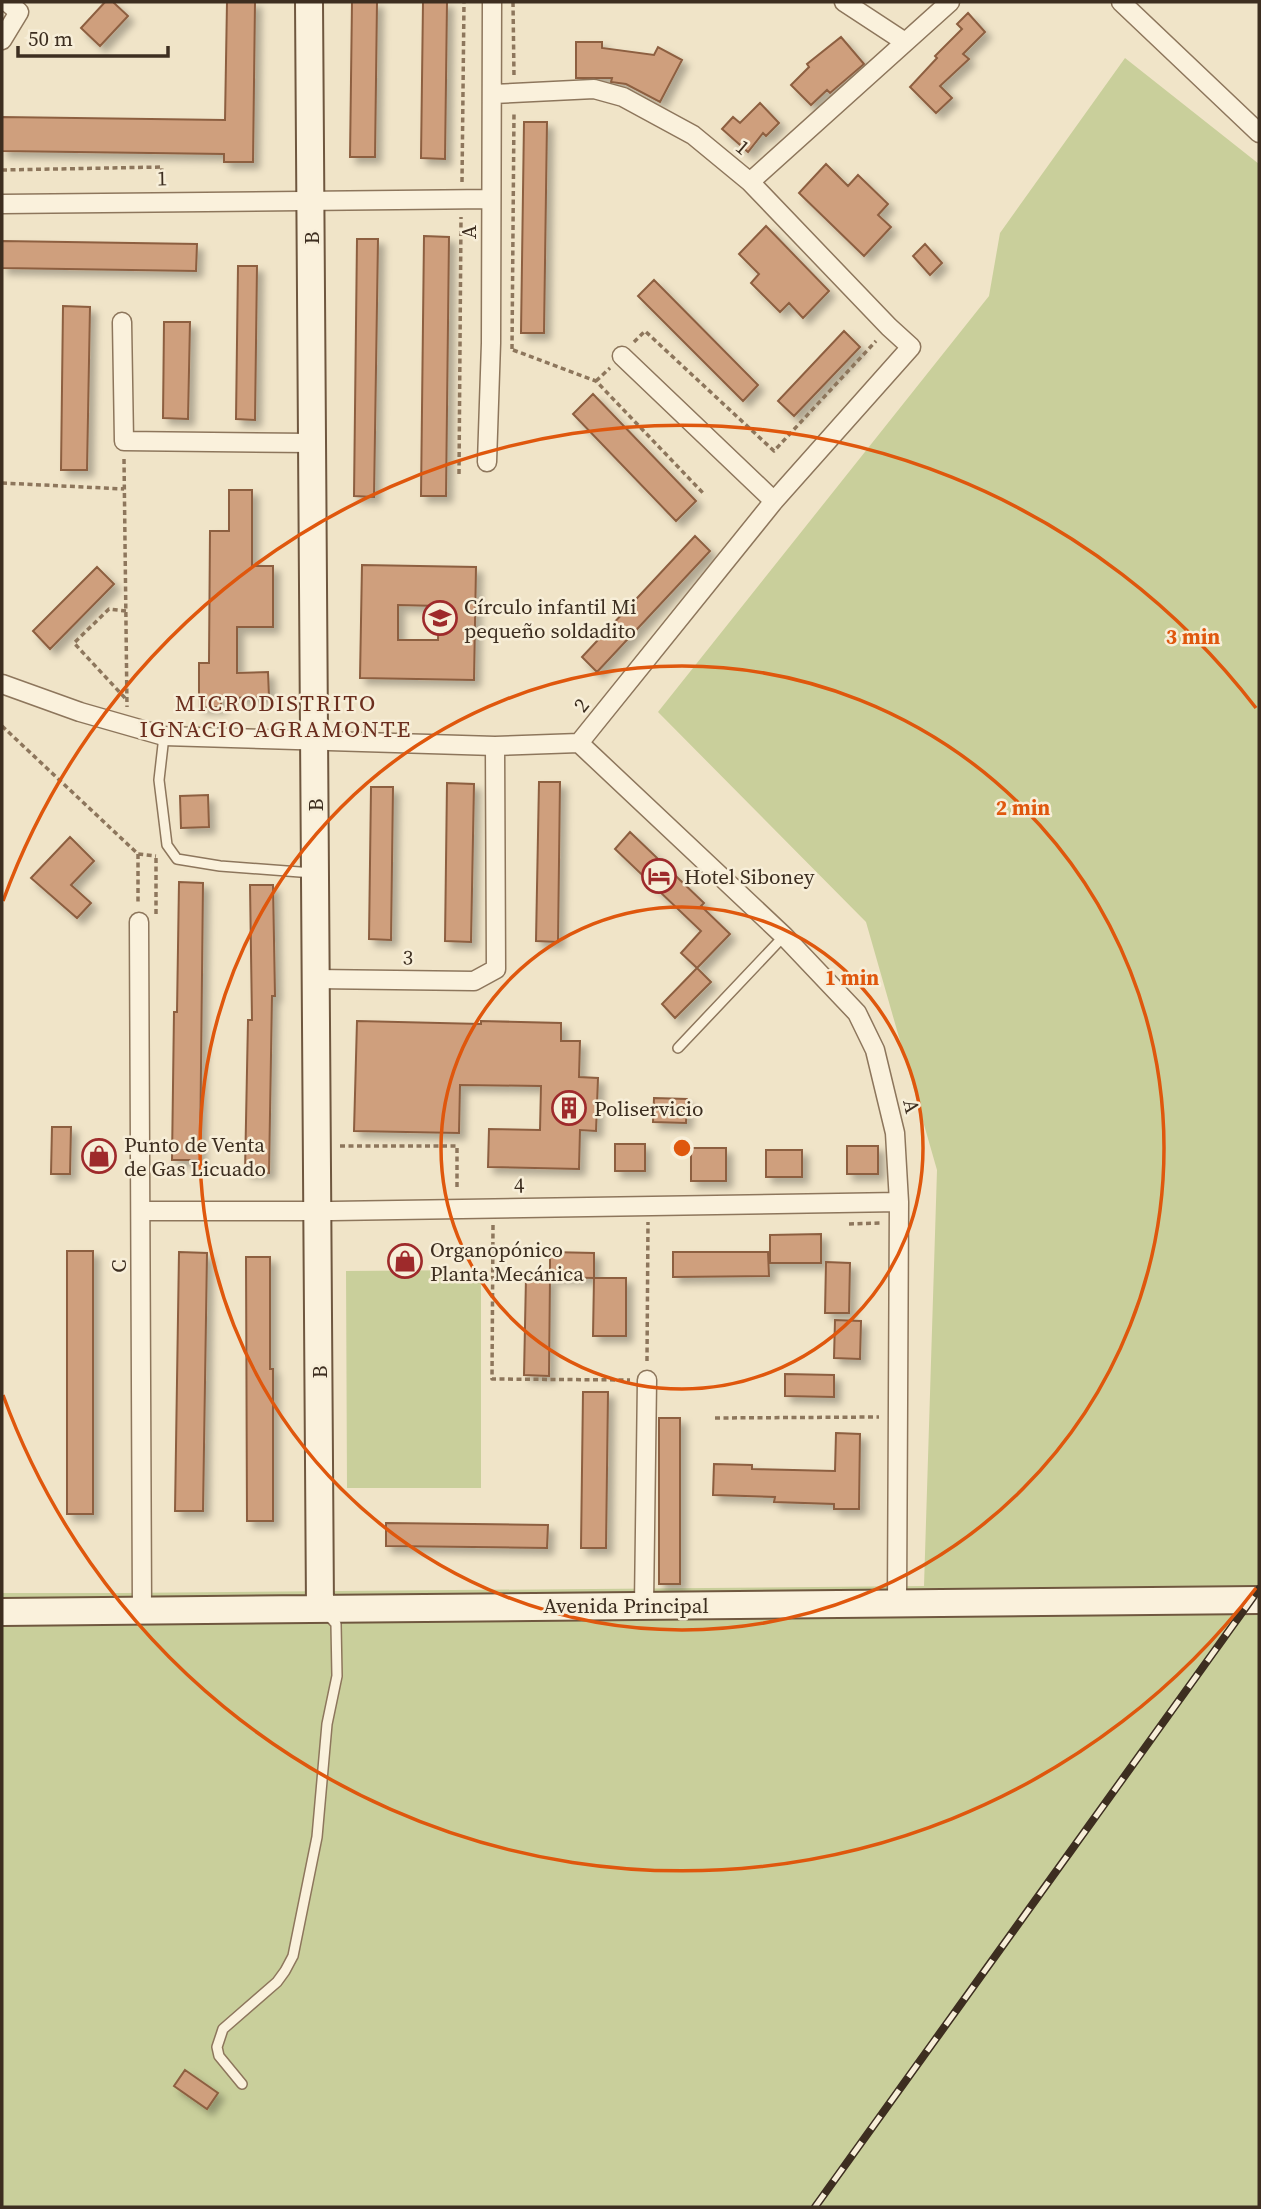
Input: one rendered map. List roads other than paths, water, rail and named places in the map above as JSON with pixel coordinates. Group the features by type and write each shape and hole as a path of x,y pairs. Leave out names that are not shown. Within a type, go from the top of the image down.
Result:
{"street":[{"name":"B","path":"309,2 320,1608"},
{"name":"A","path":"487,462 491,343 492,2"},
{"path":"844,2 905,42"},
{"path":"750,182 950,2"},
{"path":"1121,2 1259,133"},
{"path":"2,40 13,7"},
{"name":"1","path":"493,94 594,89 623,97 693,135 750,182 911,347"},
{"name":"1","path":"2,204 311,199 491,190"},
{"path":"122,322 124,442 312,443"},
{"name":"2","path":"2,684 79,712 164,736 495,746 579,743 774,501 911,347"},
{"path":"622,356 774,501"},
{"name":"A","path":"579,743 784,936 857,1013 875,1050 895,1133 899,1202 897,1603"},
{"name":"3","path":"316,979 474,981 496,969 495,746"},
{"name":"C","path":"139,922 142,1611"},
{"name":"4","path":"141,1211 899,1202"},
{"path":"644,1605 647,1380"},
{"name":"Avenida Principal","path":"2,1612 1255,1600"}],"lane":[{"path":"164,736 159,780 167,845 177,859 220,866 315,873"},
{"path":"678,1048 784,936"},
{"path":"242,2084 219,2056 219,2038 223,2029 277,1982 293,1956 317,1837 327,1724 337,1676 336,1624 320,1608"}],"railway":[{"path":"815,2207 1259,1589"}],"place":[{"name":"Círculo infantil Mi pequeño soldadito","path":"440,618"},
{"name":"Hotel Siboney","path":"659,876"},
{"name":"Poliservicio","path":"569,1108"},
{"name":"Punto de Venta de Gas Licuado","path":"99,1156"},
{"name":"Organopónico Planta Mecánica","path":"405,1261"}],"district":[{"name":"MICRODISTRITO IGNACIO AGRAMONTE","path":"276,716"}]}
